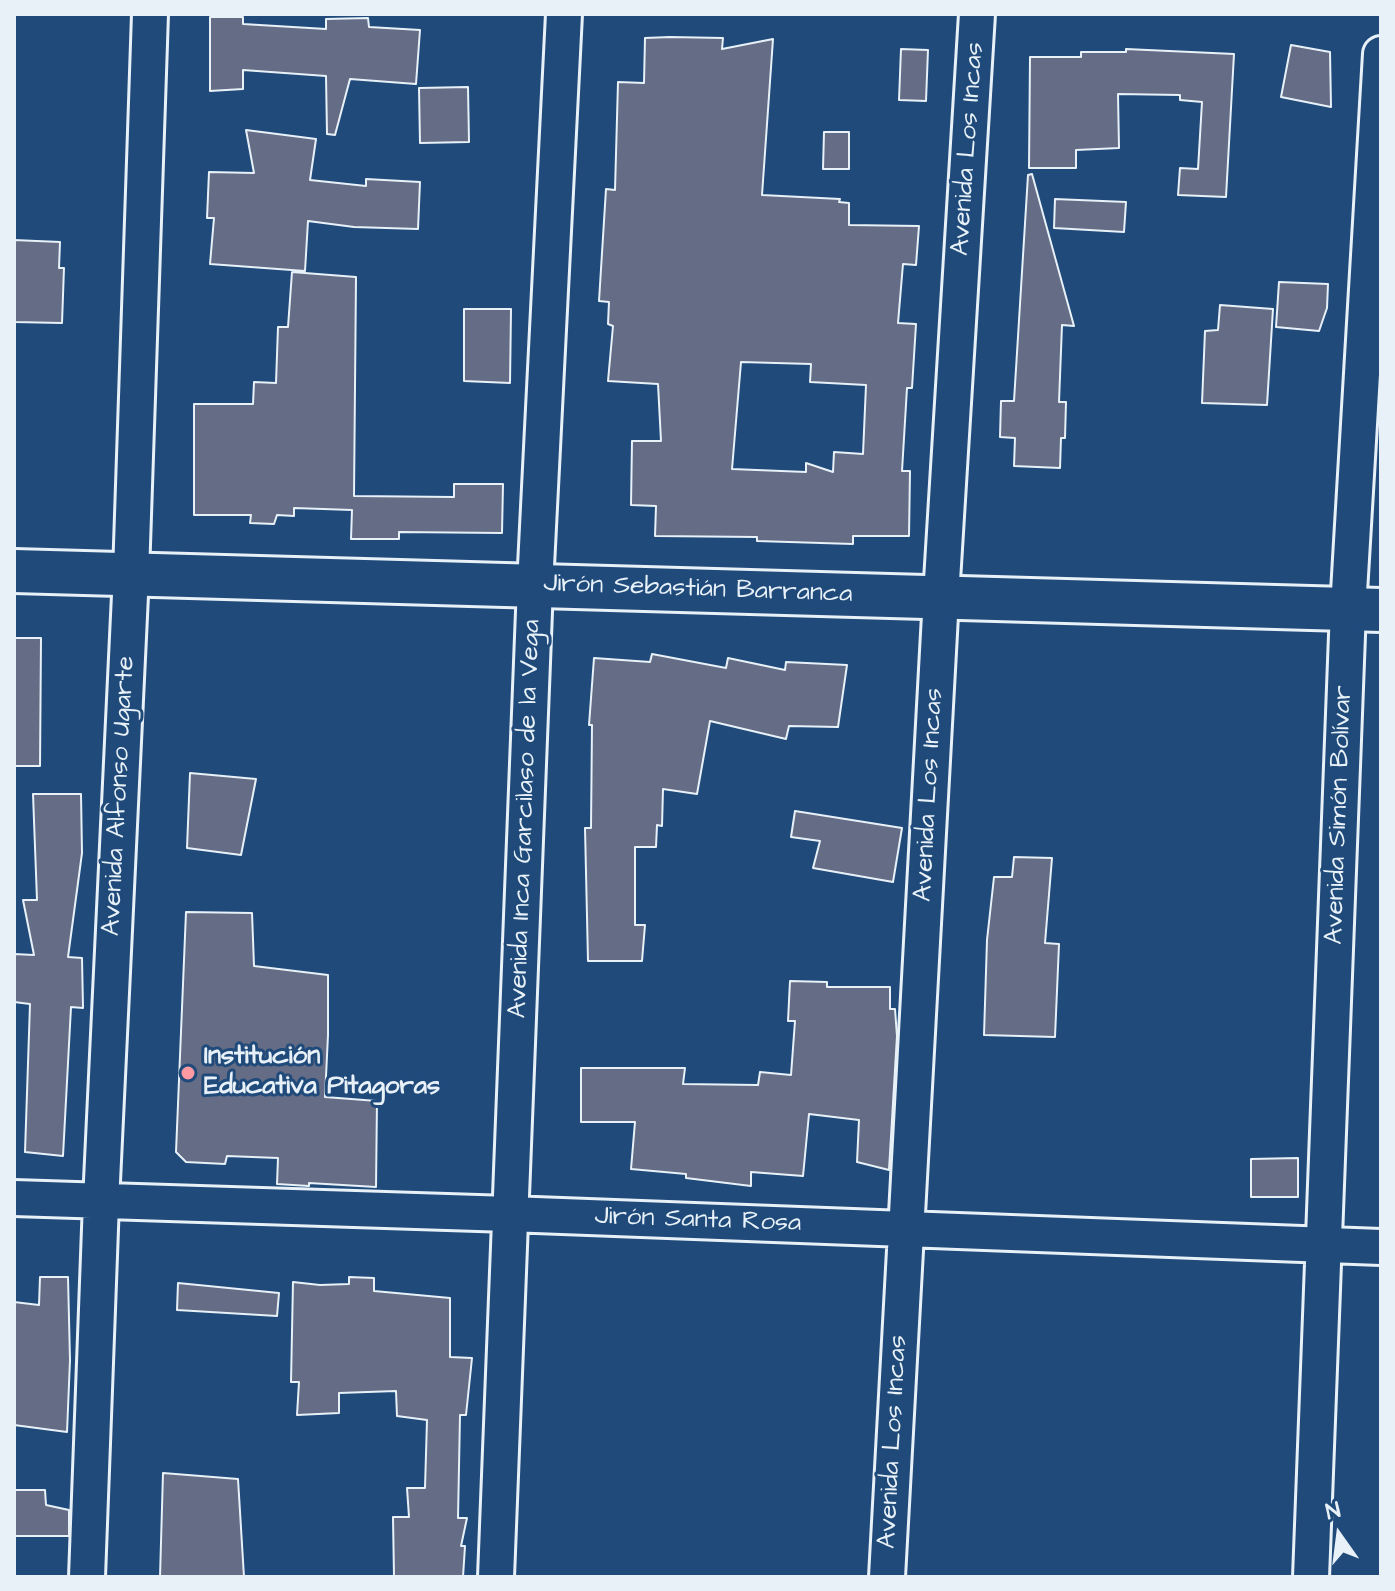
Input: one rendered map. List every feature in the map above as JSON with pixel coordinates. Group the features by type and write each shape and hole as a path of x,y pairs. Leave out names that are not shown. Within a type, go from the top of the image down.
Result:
{"street":[{"name":"Avenida Alfonso Ugarte","path":"87,1577 101,1202 131,574 150,14"},
{"name":"Avenida Inca Garcilaso de la Vega","path":"496,1577 535,586 564,14"},
{"name":"Avenida Los Incas","path":"887,1577 941,597 977,14"},
{"name":"Avenida Simón Bolívar","path":"1311,1577 1324,1245 1365,609 1381,54"},
{"name":"Jirón Sebastián Barranca","path":"14,571 1365,609"},
{"name":"Jirón Santa Rosa","path":"14,1198 1381,1247"}],"building":[{"path":"210,17 243,17 243,24 326,29 326,19 368,18 369,27 420,30 416,84 350,79 335,135 327,134 326,76 243,70 243,89 210,91"},
{"path":"645,38 723,38 722,49 773,39 762,195 840,199 839,202 849,203 849,225 919,226 916,265 903,264 898,323 916,324 912,388 907,388 902,471 910,471 909,536 853,536 853,544 757,541 757,537 655,536 656,506 631,505 632,441 661,441 658,384 608,381 613,326 608,324 609,302 599,301 606,189 615,190 618,82 644,83","holes":["741,362 811,364 810,382 866,385 863,454 834,452 833,472 806,463 806,472 732,469"]},
{"path":"1291,45 1330,52 1331,107 1281,97"},
{"path":"901,49 928,50 926,101 899,100"},
{"path":"1126,49 1234,54 1226,197 1178,195 1180,168 1198,169 1202,102 1180,100 1180,95 1118,94 1119,148 1076,150 1076,168 1029,168 1030,57 1081,57 1081,52 1126,52"},
{"path":"468,87 469,142 420,143 419,88"},
{"path":"246,130 316,139 310,180 366,186 366,179 420,182 418,229 354,227 308,221 305,271 210,264 214,218 207,218 209,172 254,173"},
{"path":"824,132 849,132 849,169 823,169"},
{"path":"1032,174 1074,326 1062,325 1059,402 1066,402 1060,468 1014,466 1015,438 1000,437 1001,401 1014,401 1028,175"},
{"path":"1055,199 1126,202 1124,232 1054,228"},
{"path":"14,240 60,242 59,268 64,268 62,323 14,322"},
{"path":"292,272 356,277 354,496 454,497 454,484 503,484 502,533 399,532 399,539 351,539 352,510 294,508 294,516 277,515 274,524 250,523 251,515 194,515 194,404 253,404 254,382 276,383 278,327 288,327"},
{"path":"1279,282 1328,284 1327,308 1319,331 1276,327"},
{"path":"1220,305 1273,309 1267,405 1202,403 1205,331 1218,330"},
{"path":"464,309 511,309 510,383 464,381"},
{"path":"14,638 41,638 40,766 14,766"},
{"path":"652,654 726,668 728,658 785,670 786,662 847,665 838,727 789,726 786,739 710,721 697,794 663,789 662,826 657,825 656,847 635,847 635,925 645,925 642,961 588,961 585,828 591,828 592,725 589,725 594,658 650,662"},
{"path":"190,773 256,779 241,855 187,848"},
{"path":"33,794 81,794 82,853 68,957 82,958 83,1008 71,1007 63,1156 25,1152 30,1004 14,1002 14,954 34,955 23,900 37,900"},
{"path":"795,811 902,828 893,882 813,868 820,841 791,837"},
{"path":"1014,857 1052,858 1045,943 1059,944 1055,1037 984,1035 987,940 994,877 1012,877"},
{"path":"186,912 252,913 254,966 328,975 325,1097 377,1101 376,1187 277,1184 278,1158 227,1156 225,1164 186,1162 176,1152"},
{"path":"790,981 827,982 827,987 890,987 890,1009 895,1009 897,1036 889,1170 857,1162 859,1120 809,1114 803,1176 751,1172 751,1186 686,1178 686,1174 631,1169 635,1122 581,1122 581,1068 685,1068 683,1084 758,1085 760,1072 791,1075 795,1021 788,1021"},
{"path":"1298,1158 1298,1197 1251,1197 1251,1159"},
{"path":"40,1277 68,1277 70,1360 67,1432 14,1425 14,1302 39,1305"},
{"path":"349,1277 374,1278 374,1291 450,1298 450,1357 472,1358 466,1415 460,1415 458,1518 467,1518 461,1546 465,1546 463,1577 394,1577 393,1517 409,1517 407,1488 425,1488 427,1420 397,1416 396,1391 339,1393 339,1413 297,1415 299,1382 291,1382 293,1282 349,1284"},
{"path":"178,1283 279,1293 277,1316 177,1310"},
{"path":"163,1473 238,1479 244,1577 160,1577"},
{"path":"14,1490 45,1490 46,1505 69,1510 69,1536 14,1536"}],"place":[{"name":"Institución Educativa Pitagoras","path":"188,1073"}]}
